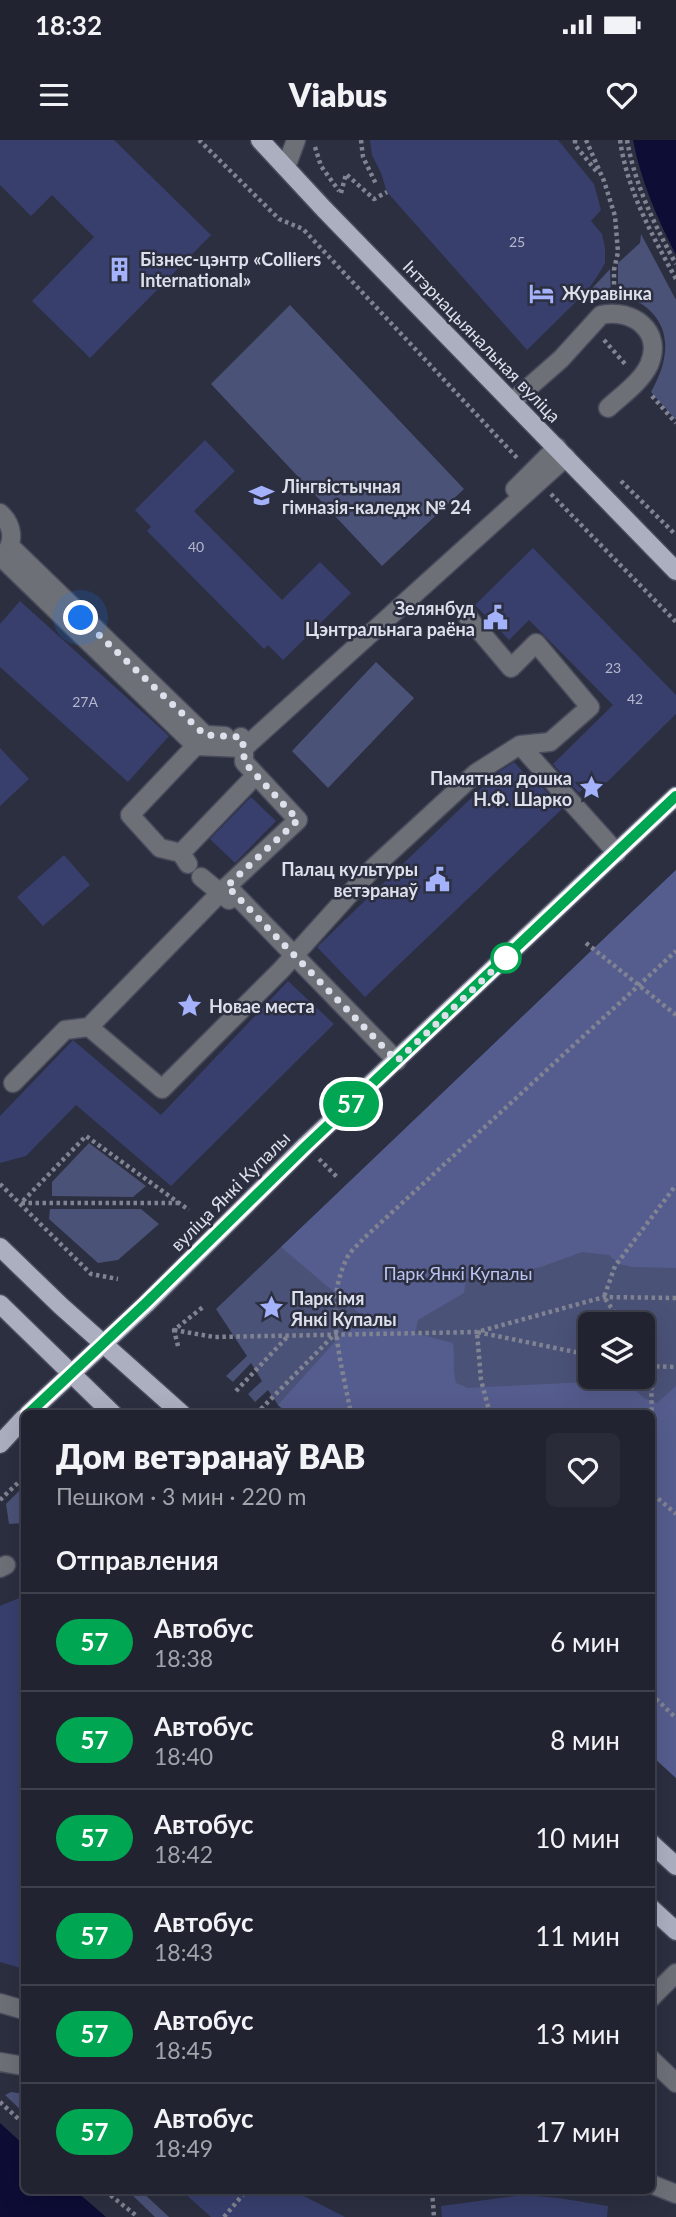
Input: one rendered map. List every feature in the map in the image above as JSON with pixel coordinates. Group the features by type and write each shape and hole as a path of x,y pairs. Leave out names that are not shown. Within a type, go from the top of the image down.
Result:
{"main road":[{"name":"Інтэрнацыянальная вуліца","path":"260,140 676,571"},
{"name":"вуліца Янкі Купалы","path":"32,1410 676,796"},
{"path":"0,1247 178,1410"},
{"path":"0,1304 109,1410"},
{"path":"0,1444 21,1421"},
{"path":"655,1847 676,1866"},
{"path":"655,1912 676,1931"}],"street":[{"path":"286,167 296,140"},
{"path":"513,401 561,359 601,315 622,313 641,323 648,332 652,355 649,366 638,380 608,408"},
{"path":"0,513 11,529 4,554 81,618 201,740 243,743 561,452"},
{"path":"89,1027 162,1089 292,958 374,867 476,773 520,745 550,743 590,707 536,643 511,668 467,616"},
{"path":"201,740 130,815 160,848 184,858 256,775"},
{"path":"13,1083 65,1030 89,1027 224,889 298,820 244,762 243,743"},
{"path":"520,745 617,853"},
{"path":"201,877 224,889 397,1061"},
{"path":"292,958 370,1045"},
{"path":"655,1994 676,1973"},
{"path":"0,2003 21,2009"},
{"path":"0,2062 21,2066"},
{"path":"655,2063 676,2083"},
{"path":"655,2186 676,2194"}],"path":[{"path":"199,140 279,219 303,229 676,622"},
{"path":"317,140 315,146 321,166 341,194 346,174 374,199 387,192"},
{"path":"361,140 363,158 376,184"},
{"path":"575,140 575,145 604,181"},
{"path":"586,140 604,181 615,216 618,252 614,270 614,297 606,300"},
{"path":"620,140 628,177 644,219 676,279"},
{"path":"627,140 640,191 676,264"},
{"path":"586,943 676,1015"},
{"path":"351,1410 336,1333 336,1290 346,1258 363,1239 676,951"},
{"path":"21,1203 86,1136 189,1210"},
{"path":"0,1184 91,1274 118,1279"},
{"path":"604,1297 615,1266 676,1185"},
{"path":"21,1203 178,1203"},
{"path":"477,1332 604,1297 676,1298"},
{"path":"604,1297 614,1312"},
{"path":"174,1330 203,1307"},
{"path":"174,1330 214,1337 477,1332 578,1353"},
{"path":"174,1330 178,1346"},
{"path":"477,1332 481,1380 490,1410"},
{"path":"260,1410 336,1333"},
{"path":"236,1391 289,1335"},
{"path":"655,1367 676,1367"},
{"path":"651,1389 651,1410"},
{"path":"0,1500 21,1480"},
{"path":"655,1496 676,1514"},
{"path":"655,1699 676,1718"},
{"path":"0,2102 21,2121"},
{"path":"109,2194 138,2217"},
{"path":"223,2217 243,2194"},
{"path":"432,2194 434,2217"}],"green space":[{"path":"641,234 676,300 676,420 651,392 664,360 663,332 658,320 649,309 618,293 618,263 640,243"},
{"path":"610,269 611,296 587,299 586,295"},
{"path":"290,305 464,489 382,566 211,384"},
{"path":"376,662 414,698 328,788 292,751"},
{"name":"Парк Янкі Купалы","path":"676,870 676,1778 655,1759 655,1410 284,1410 268,1390 255,1402 248,1394 262,1381 251,1363 233,1382 226,1376 247,1356 216,1309"},
{"name":"Парк Янкі Купалы","path":"676,870 676,1268 633,1267 619,1264 609,1255 582,1252 541,1267 466,1279 464,1293 418,1320 415,1333 453,1343 456,1383 468,1388 578,1382 578,1389 634,1389 644,1398 657,1403 676,1386 676,1778 655,1759 655,1410 284,1410 278,1405 360,1314 281,1247"},
{"path":"89,1143 146,1186 133,1197 52,1196 52,1182"},
{"path":"50,1209 141,1209 159,1224 118,1260 98,1263 49,1219"},
{"path":"21,1489 21,1523 9,1524 6,1504"},
{"path":"11,2092 21,2094 21,2110 5,2095"},
{"path":"131,2194 144,2194 169,2217 155,2217"}],"shaded area":[{"path":"633,140 676,140 676,255 650,199"},
{"path":"0,2123 21,2142 21,2194 79,2194 106,2217 0,2217"}],"building":[{"name":"Бізнес-цэнтр «Colliers International»","path":"0,140 114,140 211,235 90,358 32,301 94,237 52,195 31,216 0,185"},
{"path":"370,140 558,140 594,184 601,210 591,221 602,234 605,263 587,291 527,350 387,192 372,155"},
{"path":"205,440 235,471 194,511 282,600 320,562 351,593 283,660 268,645 264,649 147,531 151,527 135,510"},
{"path":"533,548 676,695 676,714 595,794 586,786 579,793 553,764 613,705 529,620 509,640 475,605"},
{"path":"20,601 169,736 128,782 0,667 0,624"},
{"path":"0,748 29,779 0,806"},
{"name":"Палац культуры ветэранаў","path":"514,762 533,783 536,780 562,809 365,997 317,947 497,773"},
{"path":"251,797 276,821 235,863 210,839"},
{"path":"64,855 90,885 43,926 17,897"},
{"path":"288,981 334,1024 171,1186 76,1105 26,1156 0,1163 0,1116 73,1040 161,1115"},
{"path":"21,1597 21,1968 0,1962 0,1606"},
{"path":"185,2194 300,2194 345,2217 211,2217"},
{"path":"524,2195 608,2206 607,2217 442,2217 441,2206"}],"bus line":[{"name":"57","path":"32,1410 676,796"}],"place":[{"name":"Бізнес-цэнтр «Colliers International»","path":"120,269"},
{"name":"Журавінка","path":"542,293"},
{"name":"Лінгвістычная гімназія-каледж № 24","path":"262,496"},
{"name":"Зелянбуд Цэнтральнага раёна","path":"495,618"},
{"name":"Памятная дошка Н.Ф. Шарко","path":"592,788"},
{"name":"Палац культуры ветэранаў","path":"438,879"},
{"name":"Новае места","path":"189,1006"},
{"name":"Парк імя Янкі Купалы","path":"271,1308"}],"route":[{"path":"81,618 205,735 241,737 244,762 298,820 227,886 397,1061 506,958"}]}
